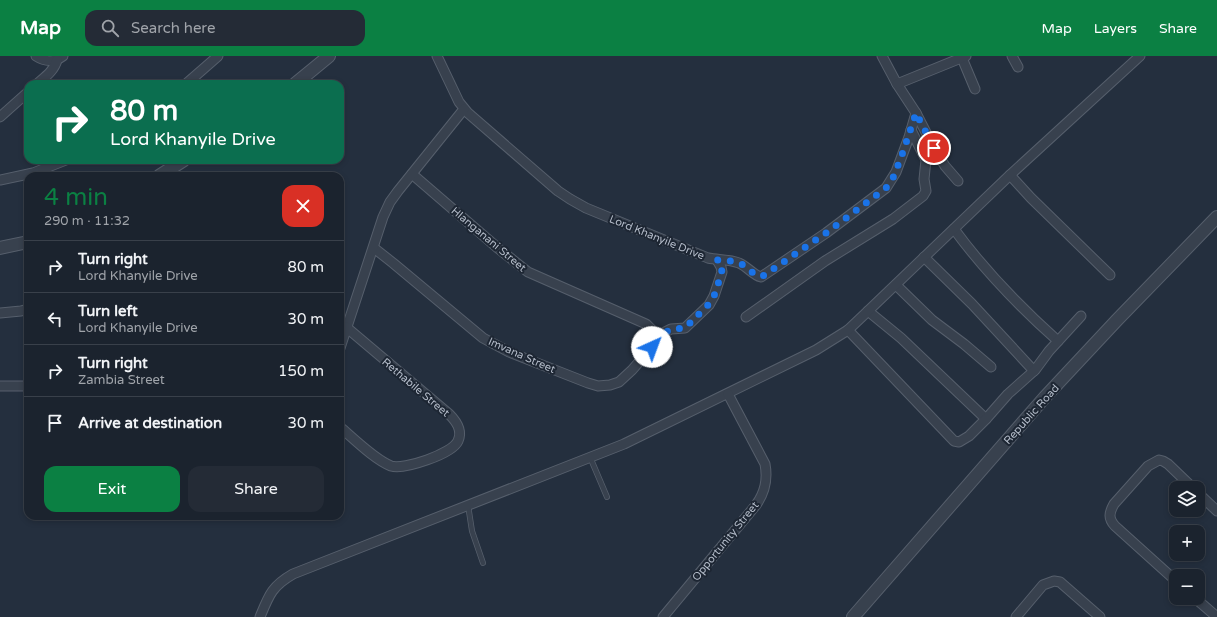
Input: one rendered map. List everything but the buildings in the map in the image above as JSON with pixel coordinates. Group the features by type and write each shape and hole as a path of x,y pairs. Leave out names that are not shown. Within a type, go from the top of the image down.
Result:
{"street":[{"path":"36,56 44,60 51,61 60,58"},
{"path":"191,80 218,56"},
{"path":"300,80 329,56"},
{"name":"Lord Khanyile Drive","path":"437,56 464,109 536,173 570,199 594,211 684,248 717,260 726,260 740,264 759,277 767,274 884,190 894,176 916,113"},
{"path":"882,56 897,84 916,113 943,163 958,181"},
{"path":"1012,56 1018,67"},
{"path":"260,617 272,591 293,574 624,444 816,350 848,330 1010,175 1140,56"},
{"path":"897,84 964,57 975,89"},
{"path":"42,80 52,71 60,58"},
{"path":"0,116 24,95"},
{"path":"344,334 390,202 464,109"},
{"path":"746,317 825,261 893,219 923,196 926,191 924,179 926,160 911,130"},
{"path":"33,172 55,164"},
{"path":"165,172 178,164"},
{"path":"0,180 24,174"},
{"name":"Hlanganani Street","path":"412,174 525,270 642,321 651,329 653,338"},
{"path":"1010,175 1031,198 1110,275"},
{"name":"Republic Road","path":"853,617 1045,397 1217,217"},
{"path":"954,229 993,277 1030,316 1058,341"},
{"path":"0,248 24,243"},
{"name":"Imvana Street","path":"374,248 483,338 509,352 588,383 607,386 619,382 648,353 652,347 653,338"},
{"path":"924,257 972,304 1034,371"},
{"path":"653,338 658,337 671,329 685,328 709,304 714,296 721,277 721,267 717,260"},
{"path":"896,285 932,320 991,367"},
{"path":"0,313 24,310"},
{"path":"868,311 901,338 986,419"},
{"path":"848,330 954,441 959,442 986,419 1008,394 1034,371 1049,351 1081,316"},
{"name":"Rethabile Street","path":"344,429 381,460 395,466 409,465 439,455 456,444 459,436 457,422 449,414 346,327"},
{"path":"0,386 24,386"},
{"name":"Opportunity Street","path":"663,617 756,505 765,488 767,473 765,464 728,394"},
{"path":"1169,575 1114,526 1110,519 1110,512 1114,504 1148,466 1154,462 1159,460 1163,461 1186,481"},
{"path":"1205,500 1217,511"},
{"path":"1016,617 1043,585 1054,580 1060,582 1100,617"},
{"path":"1204,605 1217,617"}],"lane":[{"path":"590,457 607,497"},
{"path":"468,505 472,531 483,563"}],"route":[{"path":"652,347 653,338 658,337 676,327 681,329 685,328 709,304 714,296 722,272 720,264 717,260 734,261 747,268 755,275 761,277 807,247 884,190 891,182 896,172 916,113 934,148"}]}
